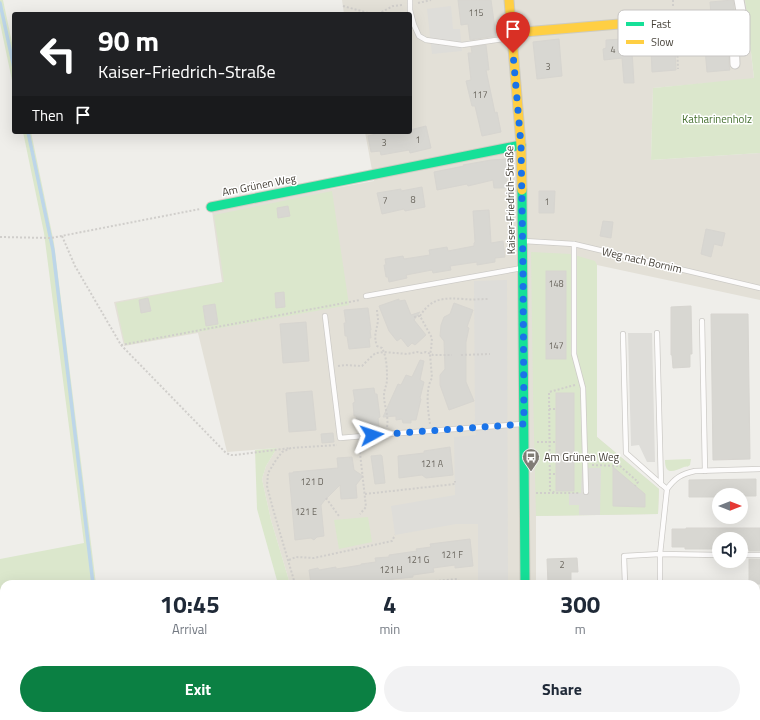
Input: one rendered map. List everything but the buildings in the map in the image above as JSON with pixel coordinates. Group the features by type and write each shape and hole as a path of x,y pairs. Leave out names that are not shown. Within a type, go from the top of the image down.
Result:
{"street":[{"name":"Kaiser-Friedrich-Straße","path":"509,0 521,145 524,580"},
{"path":"739,0 741,10"},
{"path":"512,35 618,25"},
{"path":"735,56 735,64"},
{"name":"Am Grünen Weg","path":"211,207 521,145"}],"lane":[{"path":"410,0 411,12"},
{"path":"412,18 419,36 426,40 462,45 512,35"},
{"name":"Weg nach Bornim","path":"522,241 574,244 760,288"},
{"path":"574,244 574,354 584,388 586,492"},
{"path":"366,296 523,268"},
{"path":"324,316 340,438 524,424"},
{"path":"702,321 705,471"},
{"path":"657,333 660,484"},
{"path":"623,334 626,453 660,484 668,489"},
{"path":"660,580 660,554 668,489 672,482 683,474 695,471 760,470"},
{"path":"625,580 624,556 660,554 712,555"},
{"path":"748,555 760,555"}],"path":[{"path":"343,6 365,12"},
{"path":"677,56 678,69"},
{"name":"Am Grünen Weg","path":"0,237 51,238 211,207"},
{"path":"62,236 75,266 121,345 226,453 235,455 291,448 336,446 340,438"},
{"path":"121,345 367,299 366,296"},
{"path":"414,317 420,316 430,304 445,298 489,299"},
{"path":"377,310 378,320 375,340 377,346 382,348 384,352 387,380 384,395 388,416 386,434"},
{"path":"420,316 432,338 430,354 432,378 429,387 428,404 432,431"},
{"path":"331,367 345,365 362,366 376,353 384,352 407,354 426,352 433,355 452,355"},
{"path":"461,355 490,354"},
{"path":"555,493 550,490 549,474 549,392 582,383"},
{"path":"549,409 556,409"},
{"path":"542,442 556,442"},
{"path":"291,448 282,452 276,460 268,473 267,486 294,580"},
{"path":"360,448 366,507 360,514"},
{"path":"585,464 620,466 638,482 635,486"},
{"path":"549,474 556,474"},
{"path":"365,494 455,484 455,481"},
{"path":"524,493 586,492"},
{"path":"326,498 339,516"},
{"path":"289,560 296,557 314,558 392,541 395,534"},
{"path":"446,580 458,580"}],"shaded area":[{"path":"342,0 745,0 746,10 618,10 618,56 750,56 750,44 754,79 653,88 651,160 760,153 760,300 597,265 597,437 659,489 658,514 536,516 536,580 289,580 271,520 262,479 266,466 277,448 227,452 198,333 124,346 114,302 222,282 212,211 374,181 365,134 412,134 412,12 344,12"},
{"path":"451,6 453,29 460,29 462,51 432,54 427,9"},
{"path":"507,280 508,580 478,580 478,524 456,524 395,535 391,506 455,495 454,437 476,435 474,281"},
{"path":"628,333 652,333 655,462 647,462 639,445 631,446"},
{"path":"582,468 601,468 600,515 579,515 579,505 569,505 569,493 581,493"}],"green space":[{"path":"0,0 3,0 12,43 12,80 0,23"},
{"name":"Katharinenholz","path":"745,0 760,0 760,153 651,160 653,88 754,78 750,43 750,10 746,10"},
{"path":"23,134 31,134 54,243 96,580 0,580 0,559 84,543 44,233"},
{"path":"332,191 349,305 125,345 116,303 224,282 214,215"},
{"path":"531,252 571,254 595,261 597,265 597,437 659,489 658,514 536,516","holes":["546,271 566,271 566,358","556,393 574,393 574,491 556,491"]},
{"path":"277,448 266,466 262,479 271,520 289,580 277,580 257,509 255,450"},
{"path":"691,459 690,465 674,471 668,470 665,465 665,460"},
{"path":"368,517 372,542 339,549 334,520"}],"waterway":[{"path":"0,3 12,59"},
{"path":"28,134 53,250 93,580"}],"traffic: fast":[{"path":"211,207 521,145"},
{"path":"522,190 525,580"}],"traffic: slow":[{"path":"509,0 521,145 522,190"},
{"path":"512,33 618,24"}],"place":[{"name":"Am Grünen Weg","path":"531,472"}],"route":[{"path":"372,435 524,424 521,145 513,53"}]}
